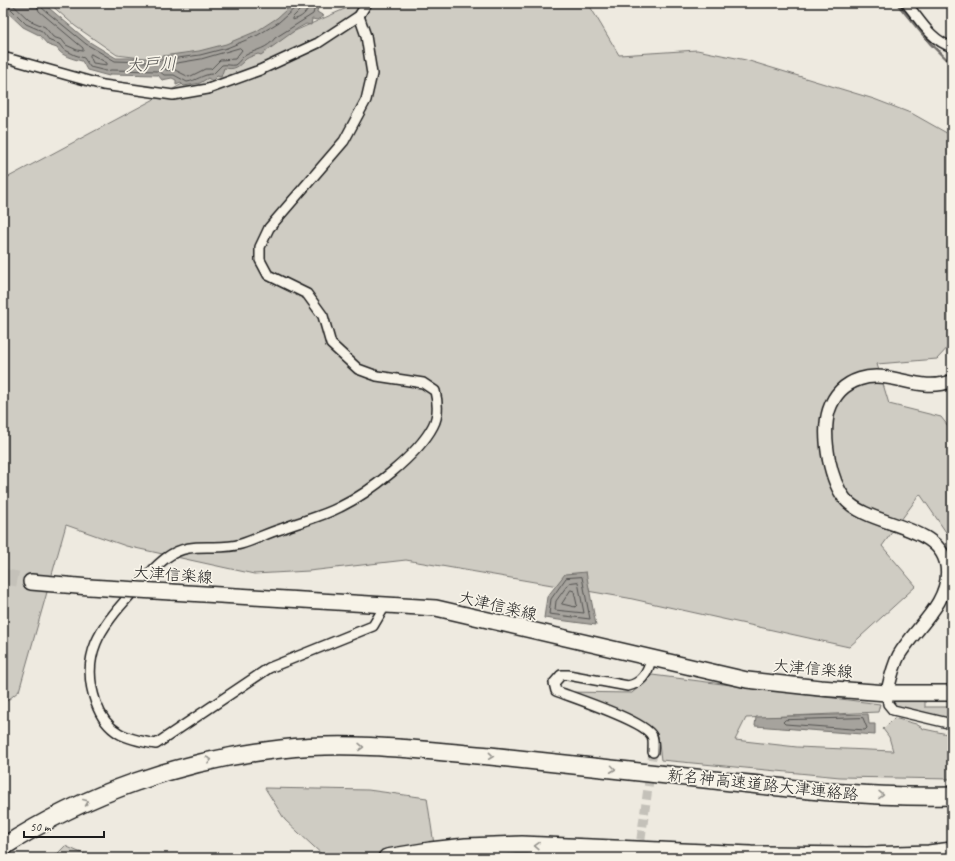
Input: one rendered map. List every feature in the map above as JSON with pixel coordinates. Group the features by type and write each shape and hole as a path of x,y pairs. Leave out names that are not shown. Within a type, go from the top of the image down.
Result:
{"highway":[{"name":"新名神高速道路大津連絡路","path":"3,847 52,817 122,787 165,772 238,755 282,748 322,746 400,748 869,795 952,796"},
{"path":"387,858 430,851 522,845 751,855 867,856 928,854 952,851"}],"main road":[{"name":"大津信楽線","path":"32,582 89,587 357,602 436,608 747,680 820,688 887,693 952,693"}],"street":[{"path":"3,57 103,85 173,95 208,89 260,70 318,43 359,16 367,3"},
{"path":"906,3 929,33 943,44 952,47"},
{"path":"359,16 366,36 372,74 366,100 344,141 269,228 260,247 260,260 268,275 307,294 323,316 331,344 358,369 377,376 423,383 435,391 438,406 434,425 414,451 391,473 341,507 312,520 282,528 240,544 193,547 178,550 165,558 125,600 97,637 91,656 89,671 92,692 105,722 118,734 136,741 156,744 269,668 374,626 386,604"},
{"path":"952,381 930,385 907,383 884,377 860,379 837,392 827,416 826,435 832,472 838,488 846,500 872,516 918,532 929,539 943,557 947,568 947,583 940,601 898,656 887,693 888,704 893,710 952,724"},
{"path":"651,659 648,671 637,684 628,686 568,674 562,675 554,683 556,691 617,714 647,730 652,737 653,752"}],"shaded area":[{"path":"49,3 302,3 259,36 174,62 117,55 75,26"},
{"path":"358,3 588,3 619,55 697,50 746,60 874,99 913,114 952,136 952,343 937,359 877,364 889,404 941,417 952,431 952,541 920,494 882,546 916,586 849,647 628,598 406,560 309,571 254,574 126,546 66,525 19,691 3,704 3,180 218,65"},
{"path":"652,675 880,704 878,712 746,718 735,740 797,747 893,751 889,737 883,729 894,718 916,724 924,729 952,735 952,779 840,777 661,760 658,736 647,726 569,692 632,693"},
{"path":"893,701 925,701 925,707 952,707 952,719 894,705"},
{"path":"265,788 368,790 427,798 436,858 326,858 285,820"},
{"path":"65,846 93,858 53,858"},
{"path":"441,854 616,855 689,858 453,858"}],"water":[{"name":"大戸川","path":"3,3 43,3 88,41 116,58 148,58 199,51 226,44 257,31 277,18 294,3 322,3 318,7 317,12 324,16 317,20 312,19 311,25 306,24 297,29 261,55 258,54 246,59 234,68 224,68 221,77 217,76 212,81 208,78 200,83 184,86 181,83 176,85 176,80 172,78 162,80 158,75 110,74 109,76 87,70 82,61 64,55 57,48 48,45 39,35 23,27 3,8"},
{"path":"586,572 596,625 544,618 547,597 565,574"},
{"path":"868,714 869,724 875,724 875,735 755,726 756,717"}],"waterway":[{"path":"897,3 931,44 952,65"}],"tunnel":[{"path":"3,576 31,582"},
{"path":"639,853 653,752"}]}
